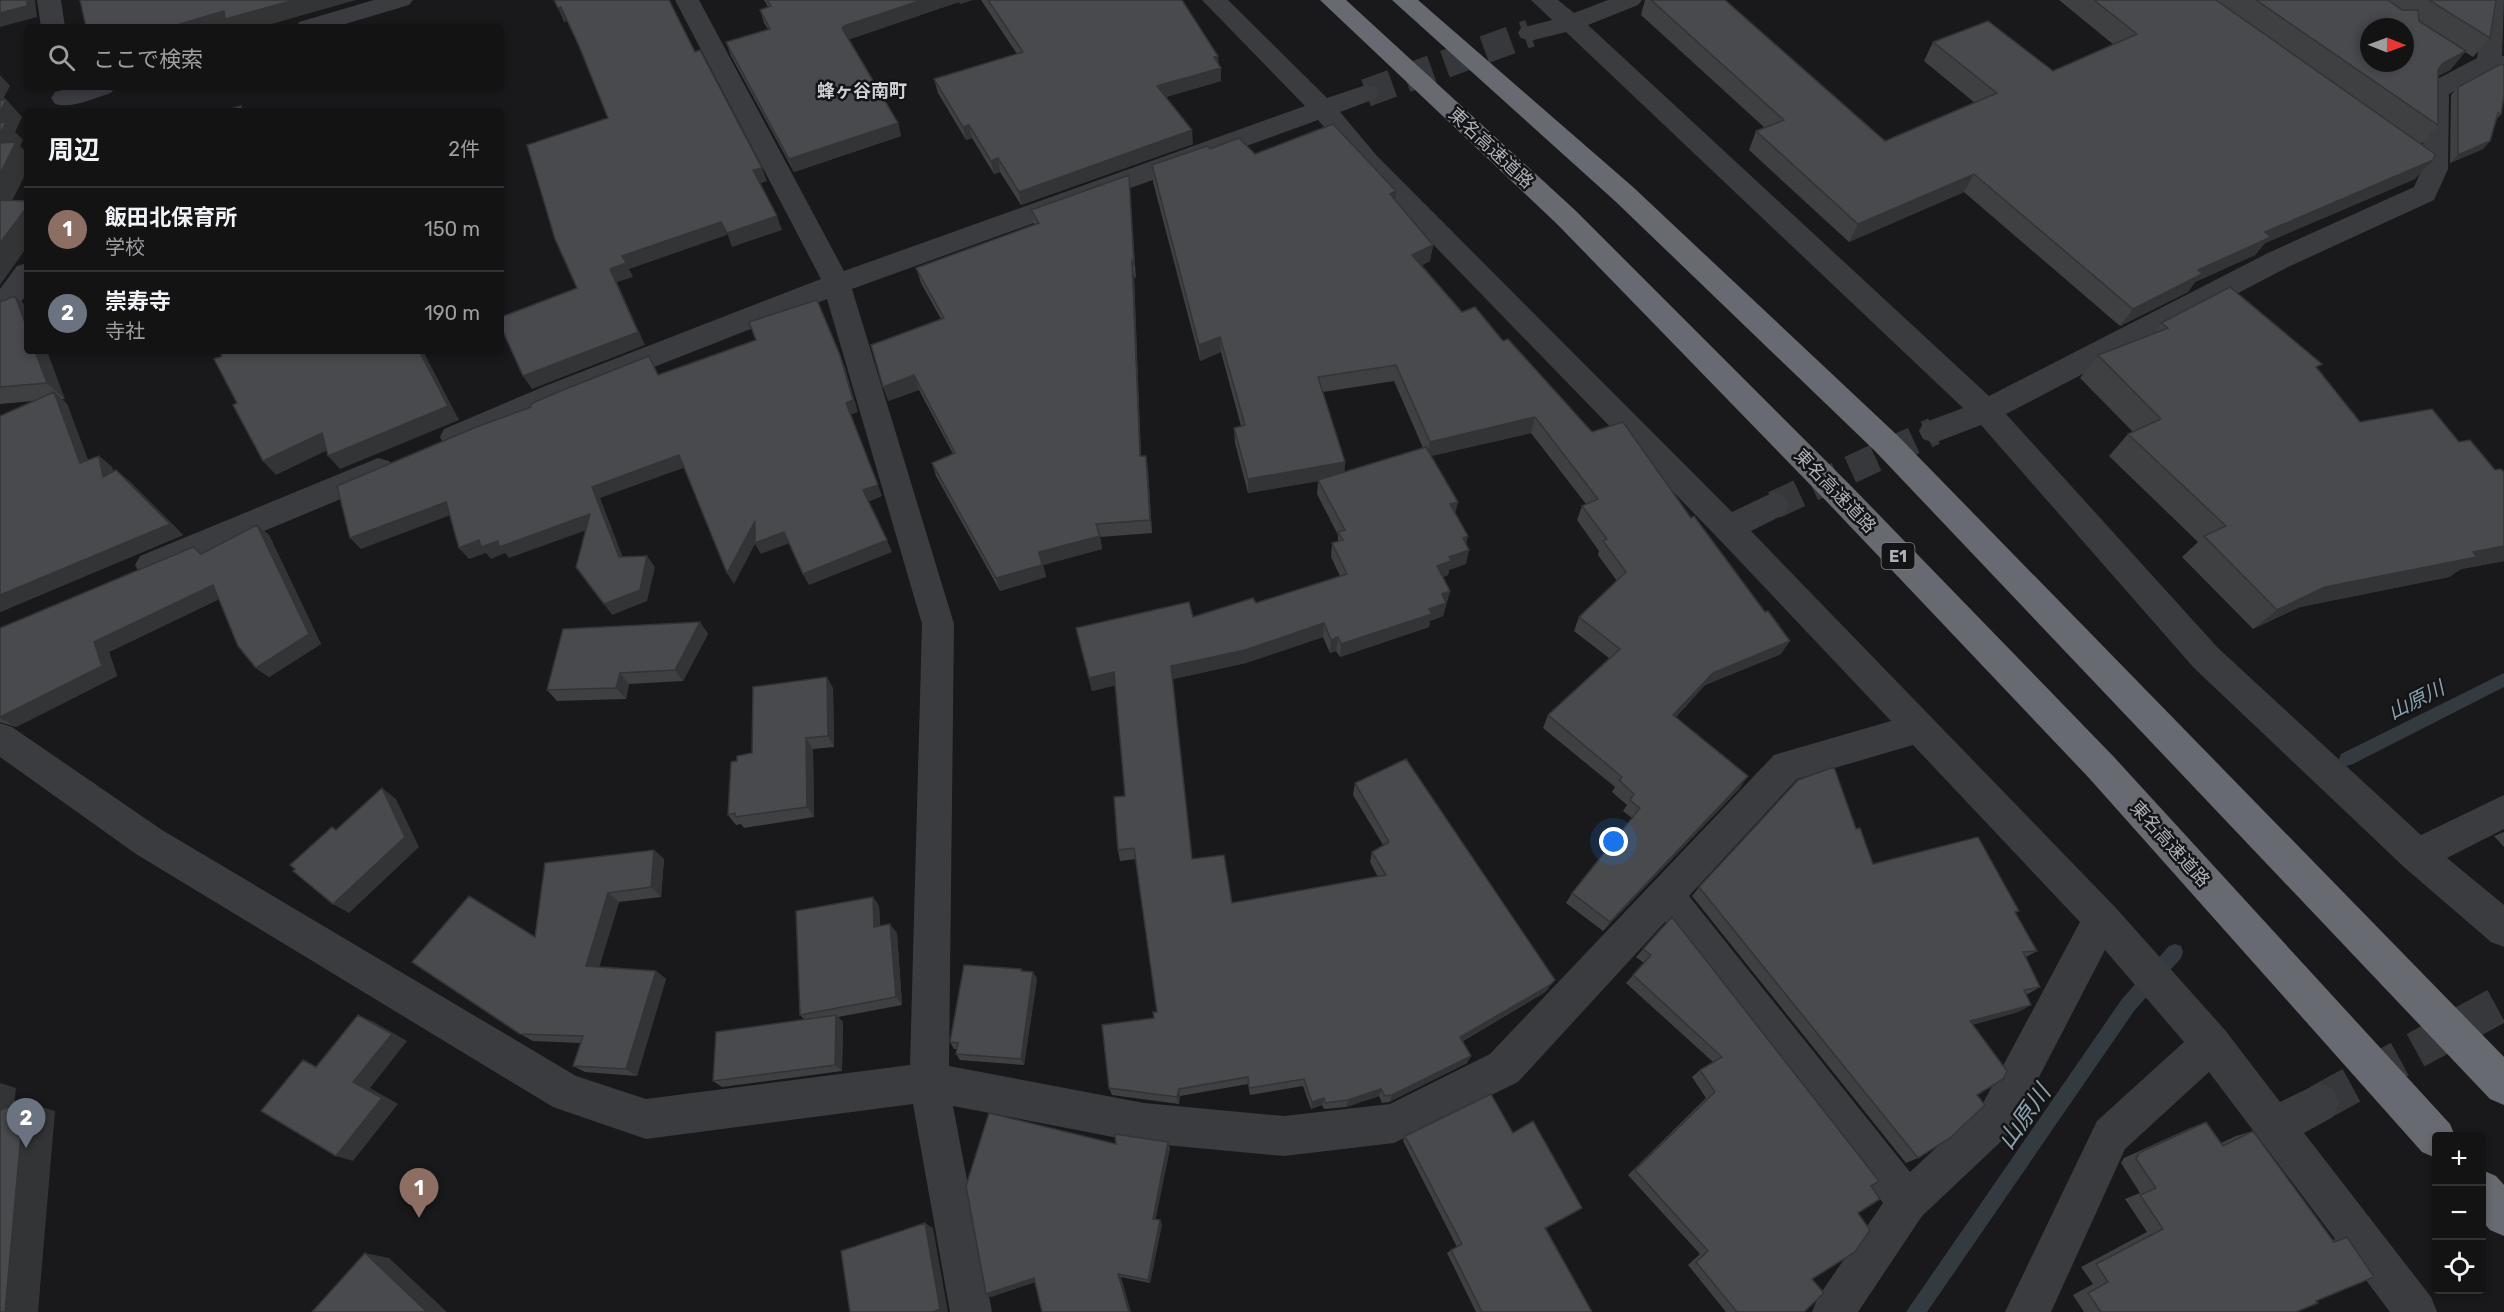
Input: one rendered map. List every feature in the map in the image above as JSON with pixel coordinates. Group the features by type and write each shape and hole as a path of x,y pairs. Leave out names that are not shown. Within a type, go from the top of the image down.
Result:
{"highway":[{"name":"東名高速道路","path":"1332,0 1567,218 1841,496 2101,767 2432,1134"},
{"path":"1404,0 1624,194 1886,443 2504,1085"},
{"path":"2486,1196 2504,1216"}],"street":[{"path":"49,0 53,24"},
{"path":"318,24 401,0"},
{"path":"687,0 837,284 938,624 929,1082 971,1312"},
{"path":"1214,0 1324,110 1368,162 1728,528 2114,932 2200,1031 2276,1126 2416,1312"},
{"path":"1544,0 1986,411 2206,658 2417,855 2504,929"},
{"path":"1530,33 1571,23 1630,0"},
{"path":"1934,431 1986,411 2278,260 2425,193 2425,162 2437,90 2480,64 2496,0"},
{"path":"64,99 92,90"},
{"path":"121,578 560,392 837,284 1366,93"},
{"path":"0,310 24,277"},
{"path":"1728,528 1774,505"},
{"path":"0,738 149,842 567,1093 646,1119 929,1082 1144,1123 1284,1136 1394,1123 1504,1068 1786,766 1920,728"},
{"path":"2417,855 2504,811"},
{"path":"1666,895 1908,1202"},
{"path":"1833,1312 1908,1202 1996,1119 2114,932"},
{"path":"2035,1308 2111,1135 2200,1031"},
{"path":"2276,1126 2319,1103"}],"building":[{"path":"0,0 27,0 27,6 0,13"},
{"path":"80,0 294,0 225,19 224,11 180,24 85,24"},
{"path":"554,0 669,0 695,52 700,50 762,168 753,170 777,216 727,233 721,222 622,256 626,263 610,269 638,332 523,376 504,334 504,316 577,288 555,239 527,145 608,118 579,46 561,7 558,8"},
{"path":"767,0 922,0 842,28 898,123 789,159 726,42 770,29 760,10 771,6"},
{"path":"988,0 1182,0 1218,56 1214,57 1221,68 1157,86 1192,130 1019,192 998,158 991,161 969,125 963,127 934,79 1023,52"},
{"path":"1651,0 1725,0 1885,141 1997,93 1933,42 1988,21 2053,71 2137,34 2094,0 2216,0 2435,154 2433,160 2265,232 2271,237 2198,270 2202,274 2133,309 1974,174 1858,224 1756,131 1784,120"},
{"path":"2256,0 2388,0 2402,10 2418,10 2419,21 2466,51 2443,63 2438,70 2438,125 2361,72 2414,72 2414,18 2360,18 2360,71"},
{"path":"2429,0 2496,0 2490,38"},
{"path":"2501,64 2504,65 2504,96 2501,114 2498,113 2490,141 2458,155 2458,87"},
{"path":"0,100 6,100 0,112"},
{"path":"6,122 0,134 0,123"},
{"path":"1333,124 1396,191 1390,194 1433,245 1412,255 1462,312 1475,307 1503,341 1508,339 1592,432 1623,422 1691,518 1694,516 1765,612 1768,611 1790,641 1713,673 1673,715 1748,776 1610,922 1572,893 1640,808 1630,800 1634,794 1619,780 1622,777 1548,715 1620,649 1579,617 1626,572 1603,541 1607,539 1582,506 1598,499 1535,417 1430,442 1396,365 1318,377 1345,462 1248,479 1234,428 1245,425 1220,337 1199,345 1152,165 1207,146 1210,149 1239,138 1255,154"},
{"path":"16,142 0,174 0,143"},
{"path":"1129,175 1140,456 1146,456 1150,520 1096,524 1100,536 1039,552 1042,565 996,578 932,463 955,453 914,375 883,387 871,345 944,318 916,268 1039,223 1031,210"},
{"path":"0,200 24,201 24,211 0,243"},
{"path":"2230,287 2322,364 2316,367 2360,422 2432,409 2459,442 2470,440 2495,470 2501,469 2504,472 2504,546 2473,552 2477,557 2325,587 2277,610 2204,536 2226,526 2128,434 2161,419 2098,355 2168,328 2161,323"},
{"path":"15,296 24,320 24,354 36,354 47,383 0,387 0,302"},
{"path":"817,300 840,355 853,400 846,403 878,485 863,490 887,540 803,574 784,532 755,543 755,521 727,573 679,455 592,487 619,557 647,556 640,590 604,604 576,567 590,514 499,547 498,541 481,547 479,540 459,548 446,502 350,538 337,486 649,356 658,375 756,340 749,322"},
{"path":"221,354 421,354 448,406 328,456 322,433 263,461 233,405 237,403 214,359 222,356"},
{"path":"54,392 80,463 99,456 103,477 116,470 170,524 0,595 0,416"},
{"path":"1426,447 1458,502 1450,504 1468,536 1463,538 1469,550 1449,557 1451,561 1437,566 1450,591 1442,594 1446,603 1429,609 1432,614 1341,644 1338,637 1331,640 1324,623 1245,650 1171,666 1192,859 1224,855 1232,903 1386,875 1372,852 1389,842 1355,783 1406,759 1555,980 1460,1037 1471,1056 1392,1095 1385,1096 1381,1089 1348,1100 1325,1103 1324,1098 1312,1102 1304,1079 1249,1088 1248,1077 1179,1089 1177,1097 1109,1088 1102,1025 1154,1018 1153,1012 1157,1012 1134,848 1118,850 1114,797 1125,796 1114,672 1089,678 1076,628 1189,602 1193,617 1253,598 1256,603 1347,574 1332,543 1343,540 1338,532 1345,530 1318,480"},
{"path":"257,525 309,634 256,668 238,646 213,585 94,642 102,666 0,717 0,628 193,547 201,554"},
{"path":"700,622 675,670 620,673 616,688 547,690 563,629"},
{"path":"827,677 828,736 806,738 807,807 735,817 735,813 728,815 731,762 737,761 737,756 752,753 753,687"},
{"path":"1834,767 1856,829 1860,828 1873,864 1978,837 2019,911 2015,912 2037,951 2023,952 2040,987 2024,990 2031,1005 1970,1021 2007,1071 2003,1079 1977,1095 1985,1105 1950,1138 1918,1158 1699,887 1798,780"},
{"path":"382,788 405,837 333,904 293,871 295,869 290,865 332,827 336,830"},
{"path":"654,850 651,887 608,893 586,966 656,971 626,1069 573,1066 583,1036 520,1034 412,962 469,896 535,937 545,863"},
{"path":"873,897 874,927 890,924 896,997 800,1015 796,911"},
{"path":"1672,917 1879,1181 1871,1186 1880,1199 1858,1213 1870,1230 1855,1252 1812,1279 1824,1293 1804,1312 1737,1312 1696,1262 1708,1251 1635,1170 1715,1092 1700,1070 1722,1057 1633,975 1651,955 1643,949"},
{"path":"964,965 1033,972 1021,1059 956,1054 958,1043 950,1042"},
{"path":"358,1015 392,1034 353,1082 382,1098 336,1156 261,1111 303,1060 316,1067"},
{"path":"836,1015 835,1065 713,1081 716,1032"},
{"path":"1491,1094 1513,1133 1533,1121 1582,1208 1545,1228 1592,1312 1482,1312 1451,1250 1462,1244 1405,1136"},
{"path":"24,1102 5,1312 0,1312 0,1110"},
{"path":"989,1113 1116,1144 1115,1134 1168,1142 1153,1219 1160,1220 1148,1280 1118,1274 1129,1312 1042,1312 1034,1278 986,1294 966,1186"},
{"path":"2206,1122 2223,1146 2253,1131 2334,1242 2347,1237 2374,1277 2316,1301 2318,1303 2296,1312 2101,1312 2088,1293 2108,1282 2096,1264 2163,1229 2140,1195 2156,1188 2136,1159 2139,1153"},
{"path":"925,1223 940,1309 935,1312 850,1312 841,1251"},
{"path":"365,1253 426,1311 426,1312 312,1312"}],"waterway":[{"name":"山原川","path":"2347,759 2504,680"},
{"name":"山原川","path":"1916,1312 2128,1005 2175,952"}],"tunnel":[{"path":"1366,93 1530,33"},
{"path":"1774,505 1934,431"},
{"path":"2319,1103 2504,1002"}],"place":[{"name":"崇寿寺","path":"26,1148"},
{"name":"飯田北保育所","path":"419,1218"}],"district":[{"name":"蜂ヶ谷南町","path":"862,91"}]}
